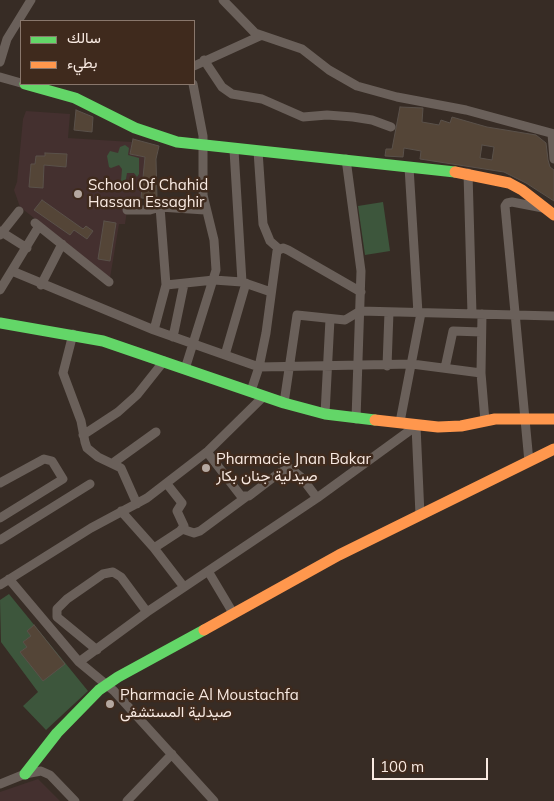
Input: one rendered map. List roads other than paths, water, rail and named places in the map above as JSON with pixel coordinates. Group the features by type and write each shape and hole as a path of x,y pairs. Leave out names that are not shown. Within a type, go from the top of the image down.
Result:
{"street":[{"path":"0,62 7,39 31,0"},
{"path":"223,0 246,26 260,36 302,49 329,70 365,89 466,110 553,134 554,159"},
{"path":"195,65 260,36"},
{"path":"204,60 222,87 232,94 262,99 303,117 327,115 354,117 372,120 391,127"},
{"path":"0,77 20,82"},
{"path":"30,85 75,98 134,128 160,138 234,150 346,159 468,173 509,182 551,212"},
{"path":"185,369 216,270 214,240 205,210 202,123 193,85"},
{"path":"225,355 244,282 234,150"},
{"path":"258,151 263,224 270,240 279,249 288,250 361,292"},
{"path":"346,159 361,271 356,367 356,419"},
{"path":"400,422 420,313 409,167"},
{"path":"468,173 472,314"},
{"path":"529,462 504,206 507,202 512,202 551,212"},
{"path":"127,210 150,210 160,206 205,210"},
{"path":"154,330 166,285 160,206"},
{"path":"19,210 1,233 27,248"},
{"path":"0,290 27,248 37,224 109,282"},
{"path":"41,285 62,244"},
{"path":"251,391 259,366 276,254 279,249"},
{"path":"12,271 41,285 154,330 259,366 356,367 412,364 481,373"},
{"path":"166,285 214,280 244,282 271,292"},
{"path":"173,337 184,284"},
{"path":"284,403 297,315 348,319 360,311 554,316"},
{"path":"387,366 390,312"},
{"path":"482,314 481,373 485,420"},
{"path":"325,414 330,318"},
{"path":"0,323 73,334 103,341 284,403 325,414 356,419 400,422 416,426 450,427 485,420 554,419"},
{"path":"445,368 453,331 482,332"},
{"path":"73,334 63,373 81,422 83,435 91,452 123,470 137,504"},
{"path":"83,435 118,412 138,395 164,361"},
{"path":"0,585 137,504 167,484 207,452 264,396"},
{"path":"79,662 184,587 317,498 416,426"},
{"path":"416,426 420,515"},
{"path":"113,463 156,432"},
{"path":"25,774 57,733 107,685 339,555 554,449"},
{"path":"207,452 237,492 246,497"},
{"path":"0,483 44,459 52,461 64,479 0,518"},
{"path":"182,529 194,533 200,531 246,497 255,493 279,473 290,468 302,478 317,498"},
{"path":"0,540 90,484"},
{"path":"154,548 182,529 184,522 177,511 182,503 167,484"},
{"path":"40,494 48,510"},
{"path":"121,512 154,548 184,587"},
{"path":"208,571 233,613"},
{"path":"97,650 57,617 57,609 72,595 103,574 113,572 121,576 148,612"},
{"path":"9,580 79,662 107,685 214,801"},
{"path":"127,801 172,754"},
{"path":"0,784 35,771 45,772 75,801"}],"place":[{"name":"School Of Chahid Hassan Essaghir","path":"78,194"},
{"name":"Pharmacie Jnan Bakar صيدلية جنان بكار","path":"206,468"},
{"name":"Pharmacie Al Moustachfa صيدلية المستشفى","path":"110,704"}]}
